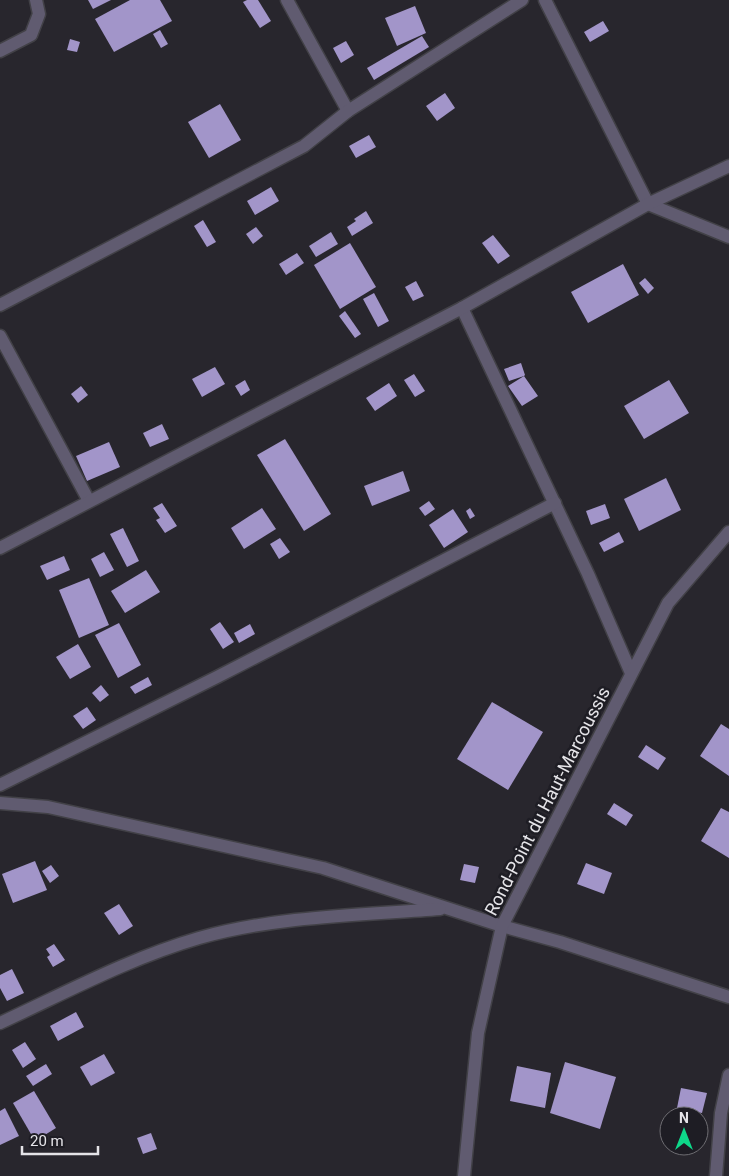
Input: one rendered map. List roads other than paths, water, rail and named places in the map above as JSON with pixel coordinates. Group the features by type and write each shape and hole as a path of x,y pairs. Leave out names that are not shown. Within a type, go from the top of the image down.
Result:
{"street":[{"path":"0,51 31,35 39,14 36,0"},
{"path":"287,0 348,112"},
{"path":"0,305 304,146 348,112 522,0"},
{"path":"544,0 648,204 729,237"},
{"path":"0,548 462,308 648,204 729,166"},
{"path":"462,308 588,574 631,673"},
{"path":"0,336 89,501"},
{"path":"0,784 217,677 555,503"},
{"name":"Rond-Point du Haut-Marcoussis","path":"464,1176 478,1033 502,926 668,604 729,532"},
{"path":"0,803 48,807 323,868 502,926 560,942 729,998"},
{"path":"0,1023 142,957 199,938 258,924 448,909"},
{"path":"716,1176 721,1114 729,1075"}]}
